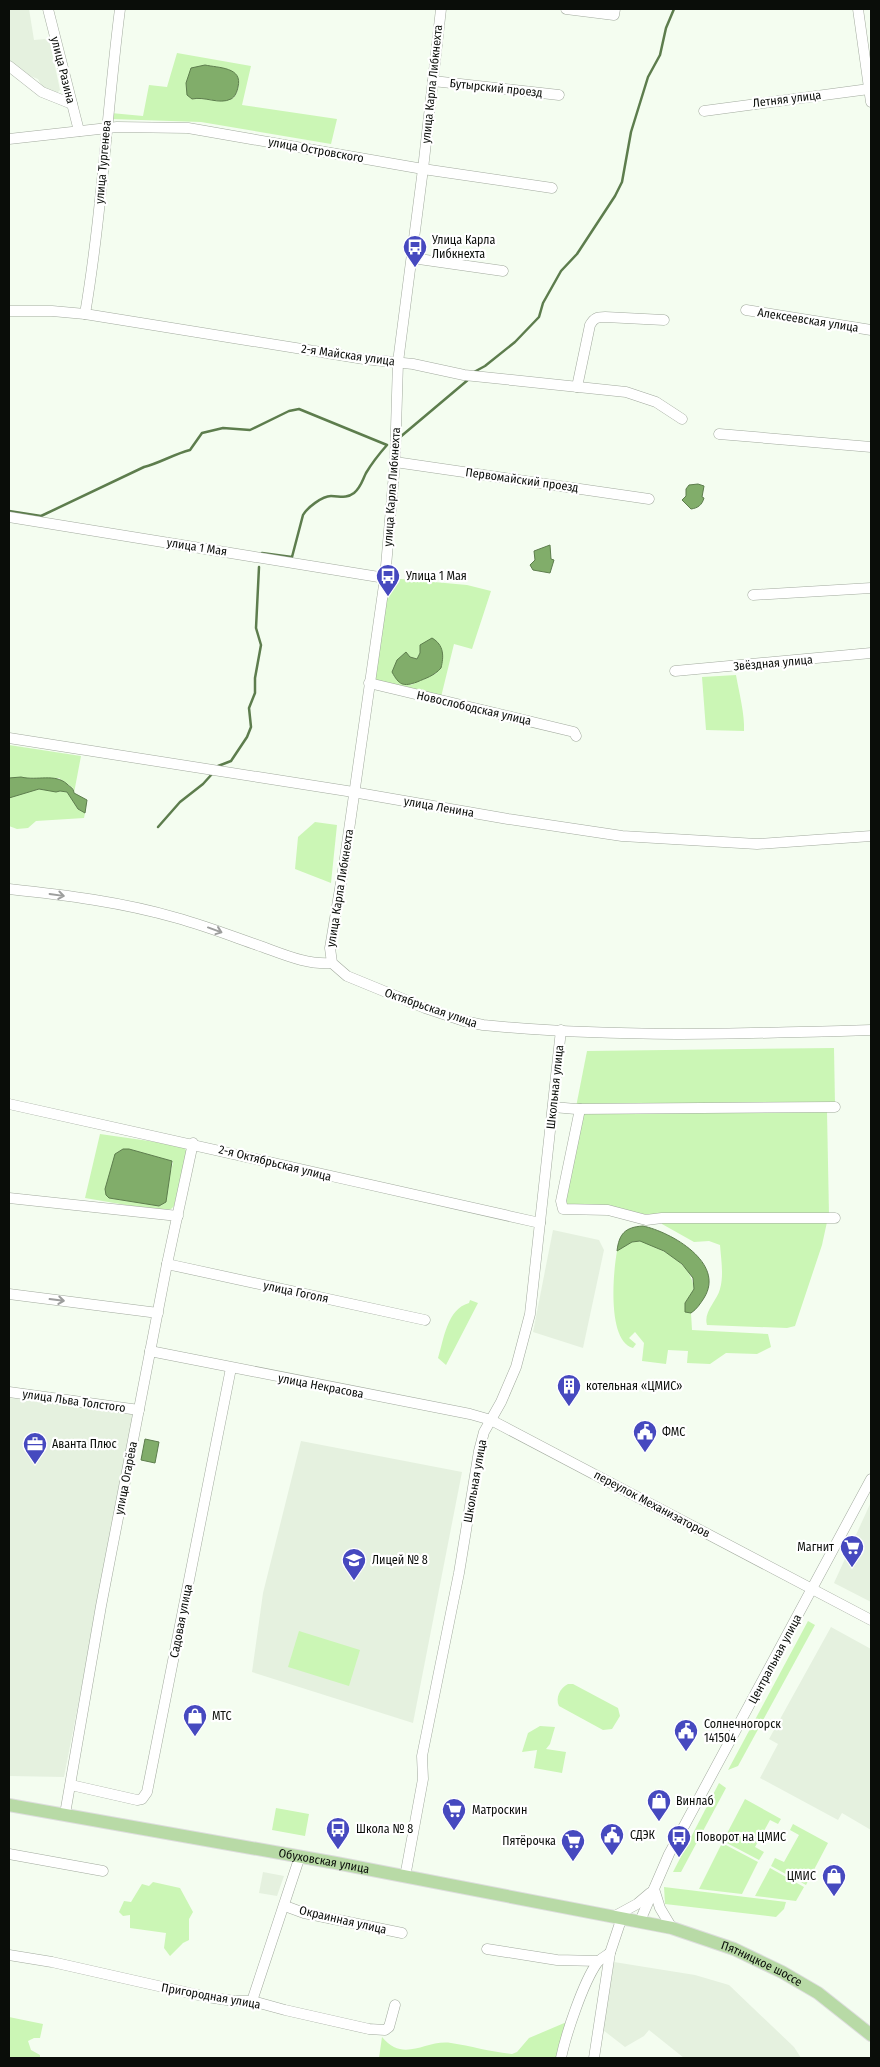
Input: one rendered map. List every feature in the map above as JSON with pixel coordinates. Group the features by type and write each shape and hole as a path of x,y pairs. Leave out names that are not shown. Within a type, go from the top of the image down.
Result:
{"main road":[{"name":"Обуховская улица","path":"9,1805 300,1856 640,1920"},
{"name":"Пятницкое шоссе","path":"640,1920 672,1928 734,1949 782,1972 818,1993 871,2035"}],"street":[{"name":"улица Разина","path":"48,9 79,131"},
{"name":"улица Тургенева","path":"85,314 97,236 120,9"},
{"name":"улица Карла Либкнехта","path":"332,963 330,948 332,928 343,873 385,578 395,462 398,362 441,9"},
{"path":"566,9 615,12"},
{"path":"858,9 871,102"},
{"path":"9,66 42,92 72,104"},
{"name":"Бутырский проезд","path":"433,81 559,95"},
{"name":"Летняя улица","path":"704,111 869,89"},
{"name":"улица Островского","path":"9,139 107,127 200,130 423,169 552,188"},
{"path":"412,258 502,272"},
{"name":"2-я Майская улица","path":"9,310 44,310 85,314 323,353 398,362 464,375 618,391 656,402 682,419"},
{"name":"Алексеевская улица","path":"746,310 871,330"},
{"path":"577,387 592,320 597,317 664,320"},
{"path":"719,434 871,447"},
{"name":"Первомайский проезд","path":"395,462 649,498"},
{"name":"улица 1 Мая","path":"9,517 385,578"},
{"path":"753,595 871,588"},
{"name":"Звёздная улица","path":"675,672 871,653"},
{"name":"Новослободская улица","path":"369,683 574,732 576,736"},
{"name":"улица Ленина","path":"9,738 354,792 584,832 640,838 757,844 871,836"},
{"path":"9,889 94,900 153,912 194,923 292,958 319,964 332,963"},
{"name":"Октябрьская улица","path":"332,963 347,976 363,984 464,1021 495,1026 561,1030 695,1033 871,1030"},
{"name":"Школьная улица","path":"405,1877 423,1779 422,1756 460,1572 479,1451 484,1432 516,1367 533,1295 561,1030"},
{"name":"2-я Октябрьская улица","path":"9,1104 193,1143 282,1166 540,1223"},
{"path":"553,1107 580,1109 835,1107"},
{"path":"580,1109 561,1201 563,1209 608,1210 646,1220 662,1218 834,1218"},
{"name":"улица Огарёва","path":"65,1814 101,1606 167,1264 193,1143"},
{"path":"9,1198 178,1216"},
{"name":"улица Гоголя","path":"167,1264 425,1320"},
{"path":"9,1294 158,1313"},
{"name":"улица Некрасова","path":"150,1352 470,1414 491,1420"},
{"name":"Садовая улица","path":"71,1785 137,1800 142,1799 147,1792 231,1368"},
{"name":"улица Льва Толстого","path":"9,1392 139,1410"},
{"name":"переулок Механизаторов","path":"491,1420 871,1620"},
{"name":"Центральная улица","path":"640,1920 669,1854 814,1589 871,1479"},
{"path":"9,1854 104,1870"},
{"path":"252,2001 300,1856"},
{"path":"594,2058 610,1953 618,1916 637,1904 654,1889 660,1908 672,1928"},
{"name":"Окраинная улица","path":"284,1906 304,1913 402,1933"},
{"path":"487,1949 557,1960 598,1961"},
{"path":"561,2058 573,2016 598,1961 610,1953"},
{"name":"Пригородная улица","path":"9,1955 52,1962 207,1997 234,2001 252,2001 379,2030 385,2030 389,2027 396,2005"}],"shaded area":[{"path":"9,9 29,9 34,40 45,39 50,43 60,90 58,92 54,93 42,87 38,79 28,75 9,61"},
{"path":"177,53 251,66 242,105 337,119 331,144 201,122 111,119 111,113 143,116 149,85 167,87","holes":["239,85 232,99 218,101 200,97"]},
{"path":"205,65 229,70 237,76 239,80 238,87 236,94 232,98 226,101 217,101 192,99 187,95 186,83 191,68"},
{"path":"698,484 704,486 702,497 704,498 699,506 691,509 682,500 686,496 686,489 689,485"},
{"path":"550,545 551,559 554,560 550,573 533,570 530,565 535,560 534,551"},
{"path":"390,578 467,585 491,591 472,649 454,644 441,697 374,680","holes":["406,652 410,657 417,659 420,653 437,673 411,685 397,660"]},
{"path":"432,638 441,647 443,659 441,668 433,675 417,682 402,684 399,682 392,672 397,660 406,652 410,657 417,659 420,653 420,645"},
{"path":"736,675 743,711 744,731 706,730 702,677"},
{"path":"9,745 81,756 74,793 73,788 59,778 9,778"},
{"path":"9,778 51,778 62,781 72,788 74,793 87,800 85,813 78,809 67,792 39,789 9,798"},
{"path":"39,789 67,792 78,809 85,813 84,818 36,821 28,828 17,829 9,826 9,797"},
{"path":"315,822 337,825 331,883 295,869 298,837"},
{"path":"834,1048 835,1105 576,1107 587,1051"},
{"path":"827,1111 829,1215 642,1214 564,1205 582,1112"},
{"path":"100,1134 184,1146 187,1153 174,1206 171,1209 161,1211 85,1198","holes":["123,1149 172,1161 162,1205 109,1198 118,1152"]},
{"path":"123,1149 172,1161 166,1202 159,1206 109,1198 106,1195 105,1189 115,1154"},
{"path":"662,1221 827,1222 822,1245 795,1326 787,1328 707,1325 707,1316 718,1293 722,1278 720,1245 709,1241 694,1242 662,1224"},
{"path":"643,1226 655,1229 680,1242 702,1261 708,1273 709,1285 704,1298 691,1313 685,1312 685,1303 694,1289 693,1278 682,1264 664,1251 640,1241 632,1242 617,1251 619,1240 627,1230"},
{"path":"553,1230 599,1240 604,1250 583,1348 533,1332"},
{"path":"641,1241 675,1258 688,1271 694,1289 685,1303 685,1312 691,1313 692,1330 768,1334 771,1347 757,1354 726,1353 710,1364 687,1363 688,1351 668,1350 666,1364 642,1361 644,1343 635,1332 629,1338 636,1344 633,1348 625,1343 619,1333 615,1320 613,1290 617,1251 632,1242"},
{"path":"470,1300 478,1303 446,1365 438,1358 445,1334 456,1311 469,1303"},
{"path":"9,1398 135,1413 64,1777 9,1776"},
{"path":"145,1439 159,1442 155,1463 141,1460"},
{"name":"Лицей № 8","path":"301,1441 462,1472 413,1723 252,1672 263,1593"},
{"path":"871,1502 871,1602 834,1583"},
{"path":"808,1621 815,1625 738,1766 728,1770"},
{"path":"831,1627 871,1649 871,1830 842,1813 838,1820 760,1778 778,1744 769,1739"},
{"path":"299,1631 360,1650 349,1686 288,1667"},
{"path":"568,1684 573,1684 618,1708 620,1716 612,1729 603,1730 559,1706 559,1694"},
{"path":"540,1726 555,1727 550,1744 546,1749 566,1752 562,1773 534,1768 537,1750 522,1752 528,1733"},
{"path":"719,1783 726,1788 681,1872 673,1872"},
{"path":"745,1799 781,1819 778,1824 770,1820 755,1847 764,1852 759,1860 723,1841"},
{"path":"276,1808 309,1814 305,1836 272,1830"},
{"path":"793,1824 828,1843 806,1885 771,1866 775,1858 784,1862 799,1835 790,1830"},
{"path":"722,1843 758,1862 742,1894 699,1889"},
{"path":"770,1868 804,1887 796,1901 755,1896"},
{"path":"263,1872 284,1876 277,1896 259,1893"},
{"path":"153,1882 180,1888 193,1912 189,1919 189,1940 183,1943 170,1956 164,1948 166,1933 130,1928 130,1915 123,1916 119,1912 124,1901 131,1902 142,1884 149,1886"},
{"path":"664,1887 786,1902 784,1909 776,1917 665,1904"},
{"path":"614,1962 695,1975 729,1985 794,2047 801,2058 684,2058 649,2030 644,2036 625,2047 603,2030"},
{"path":"9,2017 43,2024 40,2038 28,2041 31,2050 40,2055 40,2058 9,2058"},
{"path":"569,2021 558,2058 379,2058 382,2037 390,2045 399,2049 407,2050 433,2044 451,2043 512,2054 517,2052 529,2038"}],"waterway":[{"path":"474,372 485,366 515,342 539,317 543,303 561,271 577,254 615,196 622,182 631,132 648,77 660,55 666,28 674,9"},
{"path":"399,438 469,379"},
{"path":"9,511 41,516 144,467 190,450 202,433 223,428 250,430 289,411 299,409 387,445 378,455 354,493 346,497 331,496 323,498 305,512 292,557 262,553"},
{"path":"218,766 231,761 247,737 251,727 249,708 255,693 255,678 261,645 256,628 259,567"},
{"path":"158,827 180,802 203,784 212,774"}],"place":[{"name":"Улица Карла Либкнехта","path":"415,268"},
{"name":"Улица 1 Мая","path":"388,597"},
{"name":"котельная «ЦМИС»","path":"569,1407"},
{"name":"ФМС","path":"645,1453"},
{"name":"Аванта Плюс","path":"35,1465"},
{"name":"Магнит","path":"852,1568"},
{"name":"Лицей № 8","path":"354,1581"},
{"name":"МТС","path":"195,1737"},
{"name":"Солнечногорск 141504","path":"686,1752"},
{"name":"Винлаб","path":"659,1822"},
{"name":"Матроскин","path":"454,1831"},
{"name":"Школа № 8","path":"338,1850"},
{"name":"СДЭК","path":"612,1856"},
{"name":"Поворот на ЦМИС","path":"679,1858"},
{"name":"Пятёрочка","path":"573,1862"},
{"name":"ЦМИС","path":"834,1897"}]}
